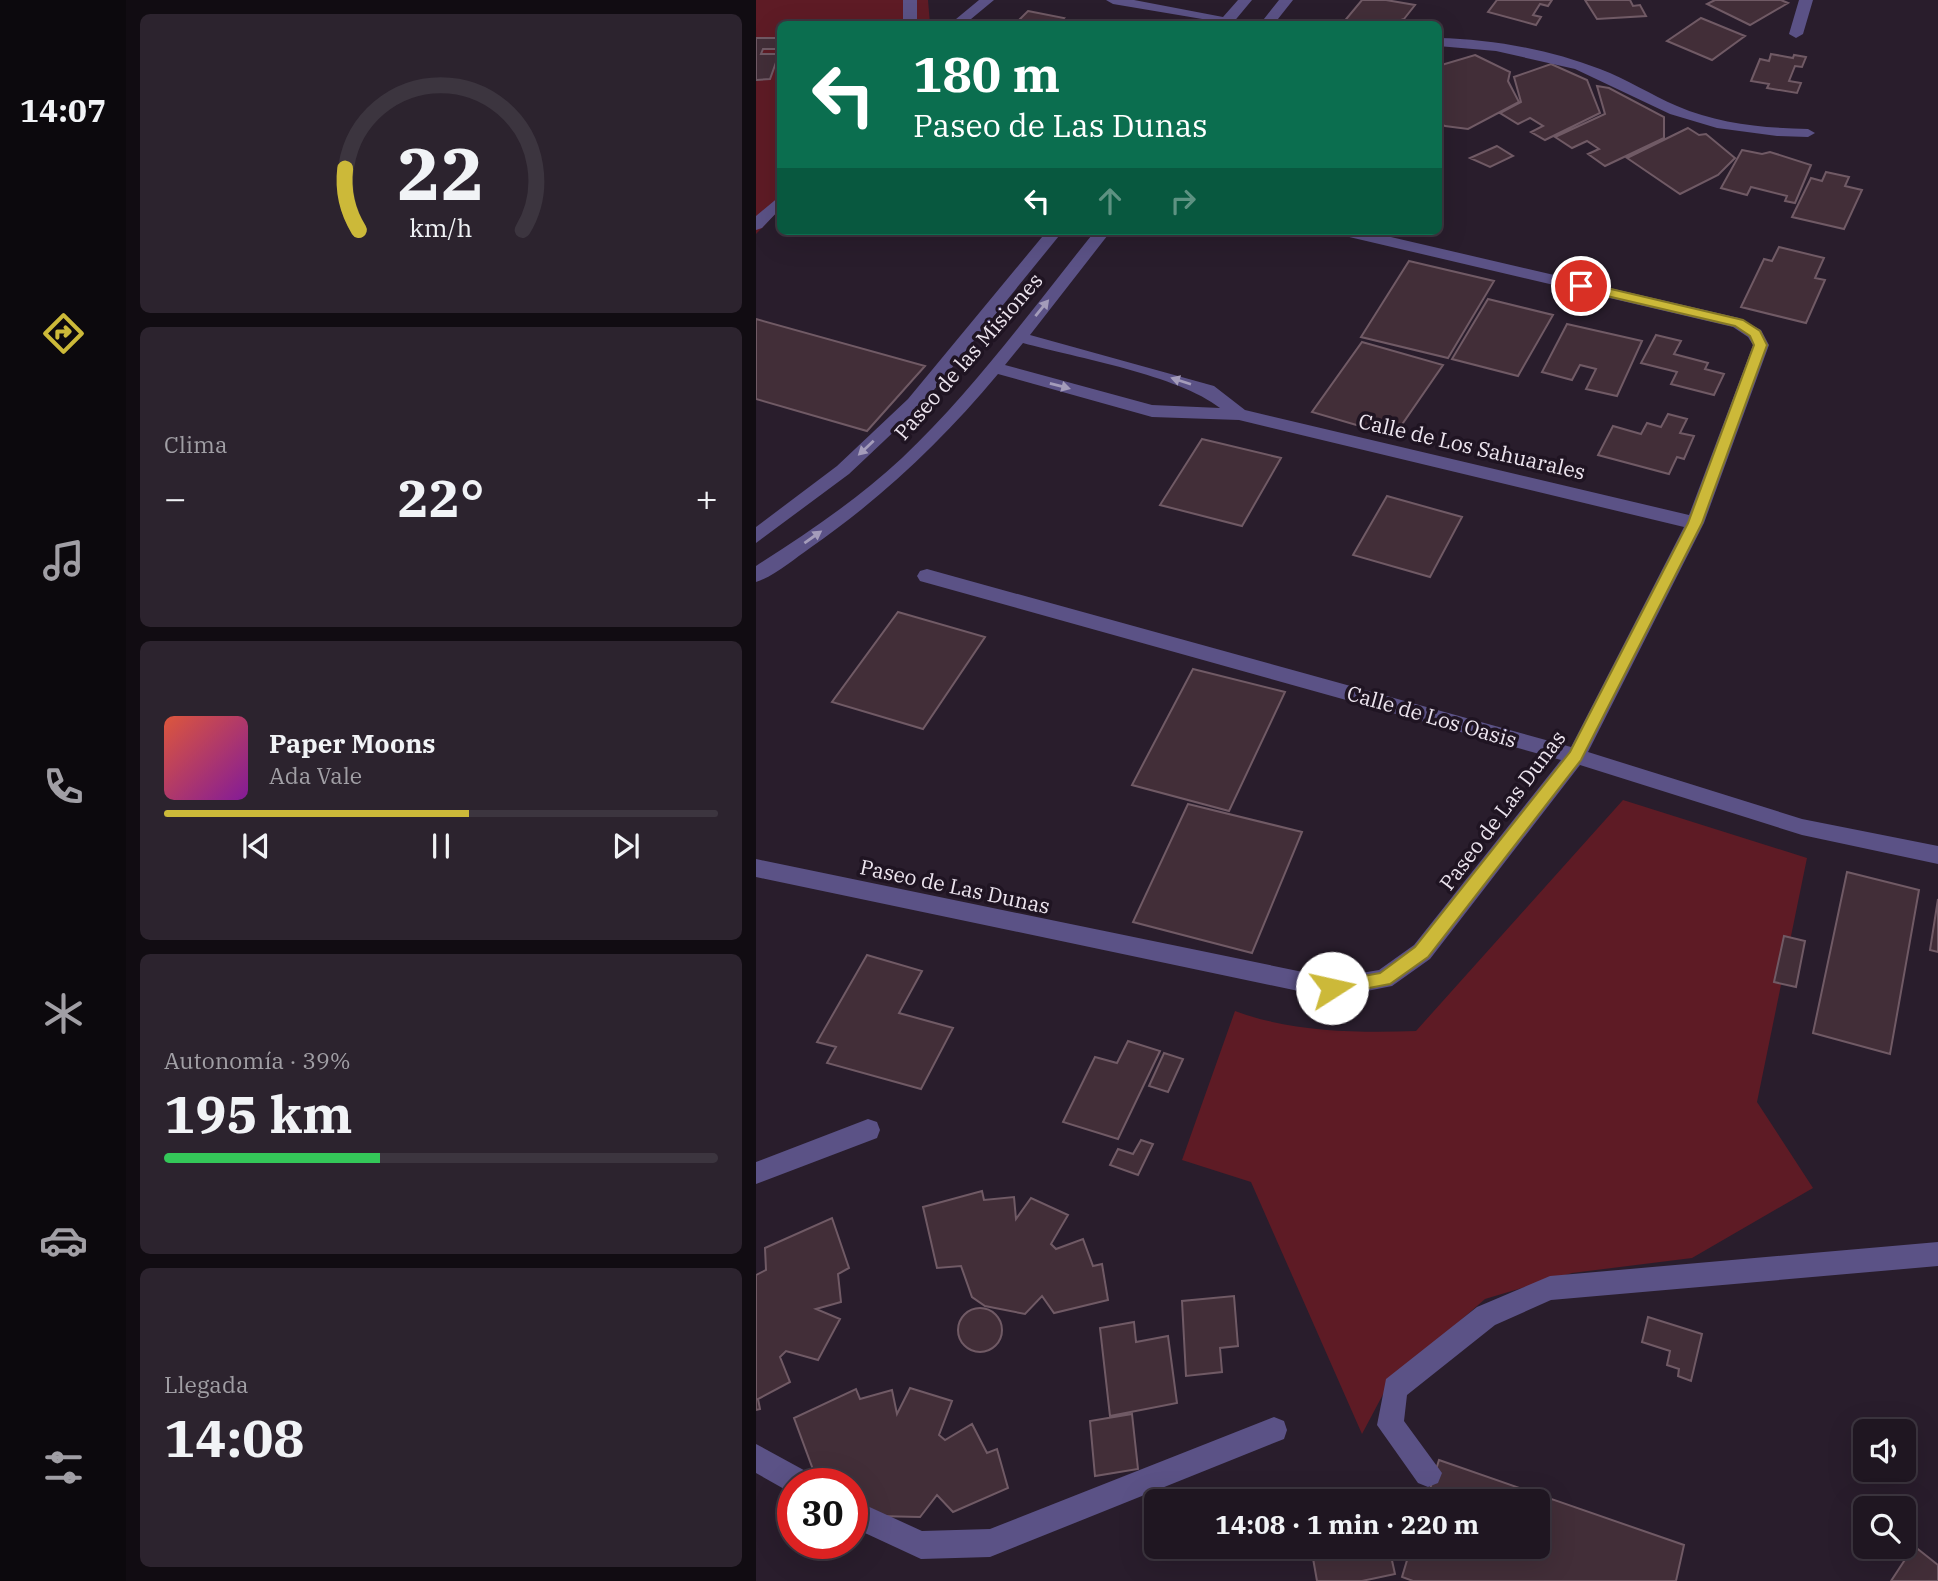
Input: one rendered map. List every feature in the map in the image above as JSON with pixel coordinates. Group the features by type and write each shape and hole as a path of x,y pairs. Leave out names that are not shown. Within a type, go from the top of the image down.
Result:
{"street":[{"path":"910,0 911,21"},
{"path":"961,21 988,0"},
{"path":"1113,0 1216,21"},
{"path":"1228,21 1245,0"},
{"path":"1269,21 1286,0"},
{"path":"1796,34 1806,0"},
{"path":"1442,42 1468,44 1557,60 1595,72 1684,114 1728,127 1768,133 1808,133"},
{"path":"756,225 777,204"},
{"name":"Paseo de las Misiones","path":"756,537 843,470 914,403 1052,235"},
{"name":"Paseo de las Misiones","path":"756,575 847,513 915,455 995,368 1100,235"},
{"name":"Paseo de Las Dunas","path":"756,868 1332,988 1384,979 1422,952 1576,756 1695,523 1761,345 1755,334 1739,323 1362,235"},
{"path":"1019,337 1208,390 1239,414"},
{"path":"995,368 1152,411 1239,414"},
{"name":"Calle de Los Sahuarales","path":"1239,414 1695,523"},
{"name":"Calle de Los Oasis","path":"927,576 1576,756 1802,827 1938,855"},
{"path":"756,1173 868,1130"},
{"path":"1428,1473 1390,1425 1395,1388 1486,1316 1550,1288 1938,1254"},
{"path":"868,1520 921,1545 990,1543 1274,1430"},
{"path":"756,1458 777,1470"}],"shaded area":[{"path":"756,0 928,0 930,21 777,21 777,212 756,234"},
{"path":"1623,800 1807,858 1757,1102 1813,1188 1692,1258 1572,1273 1485,1299 1389,1383 1362,1434 1251,1182 1182,1160 1235,1011 1279,1023 1324,1030 1416,1031"}],"building":[{"path":"1362,0 1386,0 1415,5 1404,19 1398,21 1344,21"},
{"path":"1497,0 1552,0 1548,6 1540,4 1533,15 1541,17 1536,25 1488,12"},
{"path":"1585,0 1630,0 1633,6 1640,5 1646,16 1597,19"},
{"path":"1715,0 1781,0 1788,3 1750,25 1707,4"},
{"path":"1028,11 1064,18 1061,21 1018,21"},
{"path":"1701,18 1745,36 1712,60 1667,41"},
{"path":"756,38 777,38 777,49 763,49 761,54 777,54 770,79 756,80"},
{"path":"1771,54 1793,58 1794,55 1806,57 1802,67 1795,66 1789,81 1801,83 1797,93 1767,88 1769,84 1751,81 1760,59 1769,61"},
{"path":"1475,55 1510,72 1508,81 1519,102 1468,129 1445,126 1442,124 1442,65"},
{"path":"1551,64 1587,80 1600,113 1545,140 1531,132 1543,126 1530,118 1518,124 1500,113 1521,102 1514,77"},
{"path":"1597,86 1609,88 1664,117 1664,138 1605,166 1588,154 1599,149 1587,141 1572,148 1555,137 1605,114"},
{"path":"1688,128 1699,135 1706,134 1735,158 1718,175 1680,194 1627,158"},
{"path":"1497,146 1513,156 1490,167 1470,158"},
{"path":"1742,150 1762,154 1770,152 1811,165 1795,203 1785,201 1787,196 1751,187 1747,195 1721,188"},
{"path":"1826,172 1849,177 1845,186 1862,190 1844,229 1792,217 1811,178 1822,181"},
{"path":"1779,247 1824,258 1815,278 1825,280 1806,323 1741,307 1764,259 1772,261"},
{"path":"1409,261 1494,281 1448,358 1361,337"},
{"path":"1488,299 1553,315 1518,376 1452,359"},
{"path":"756,319 925,366 867,431 756,399"},
{"path":"1567,324 1642,341 1617,396 1586,389 1596,369 1580,365 1572,380 1542,372"},
{"path":"1656,335 1681,341 1674,354 1708,363 1705,369 1724,374 1714,395 1671,384 1677,372 1641,363"},
{"path":"1362,342 1443,365 1394,436 1312,412"},
{"path":"1668,414 1687,419 1680,433 1694,436 1684,459 1677,457 1669,474 1598,455 1613,426 1641,434 1647,423 1661,427"},
{"path":"1202,439 1281,458 1242,526 1160,505"},
{"path":"1387,496 1462,517 1430,577 1353,555"},
{"path":"898,612 985,637 923,729 832,702"},
{"path":"1193,669 1285,692 1229,811 1132,785"},
{"path":"1188,804 1302,832 1252,953 1133,922"},
{"path":"1847,872 1919,890 1890,1054 1813,1033"},
{"path":"1938,899 1938,952 1930,950"},
{"path":"1784,936 1805,941 1796,987 1774,982"},
{"path":"867,955 922,971 899,1013 953,1028 921,1089 827,1063 836,1047 817,1042"},
{"path":"1128,1041 1160,1051 1118,1139 1063,1122 1095,1057 1117,1063"},
{"path":"1164,1053 1183,1059 1168,1092 1149,1086"},
{"path":"1141,1140 1153,1144 1138,1175 1110,1165 1118,1149 1133,1154"},
{"path":"982,1191 984,1200 1014,1197 1016,1219 1031,1198 1068,1215 1051,1244 1056,1249 1083,1239 1093,1266 1102,1264 1108,1300 1054,1313 1042,1296 1025,1314 985,1306 972,1297 961,1266 937,1268 923,1207"},
{"path":"832,1218 849,1268 838,1274 841,1302 816,1309 840,1319 818,1360 786,1351 780,1357 790,1382 758,1399 760,1409 756,1410 756,1275 766,1270 765,1248"},
{"path":"1234,1296 1238,1346 1220,1348 1222,1372 1186,1376 1182,1301"},
{"path":"980,1308 996,1314 1002,1330 996,1346 980,1352 964,1346 958,1330 964,1314"},
{"path":"1648,1317 1702,1334 1691,1381 1678,1376 1679,1369 1667,1365 1670,1351 1642,1342"},
{"path":"1134,1322 1136,1342 1168,1336 1177,1403 1110,1416 1100,1328"},
{"path":"910,1388 952,1401 939,1435 945,1440 972,1424 987,1453 997,1449 1008,1488 953,1512 937,1495 920,1517 877,1516 868,1511 868,1468 812,1468 794,1418 856,1389 860,1399 892,1390 897,1414"},
{"path":"1132,1414 1138,1469 1095,1476 1090,1421"},
{"path":"1439,1460 1523,1489 1430,1489"},
{"path":"1550,1499 1684,1545 1676,1581 1413,1581 1402,1577 1407,1559 1550,1559"},
{"path":"1916,1548 1938,1565 1938,1581 1891,1581 1905,1559 1916,1559"},
{"path":"1313,1559 1392,1559 1395,1574 1362,1581 1317,1581"}],"route":[{"path":"1332,988 1384,979 1422,952 1576,756 1695,523 1761,345 1755,334 1739,323 1581,286"}]}
